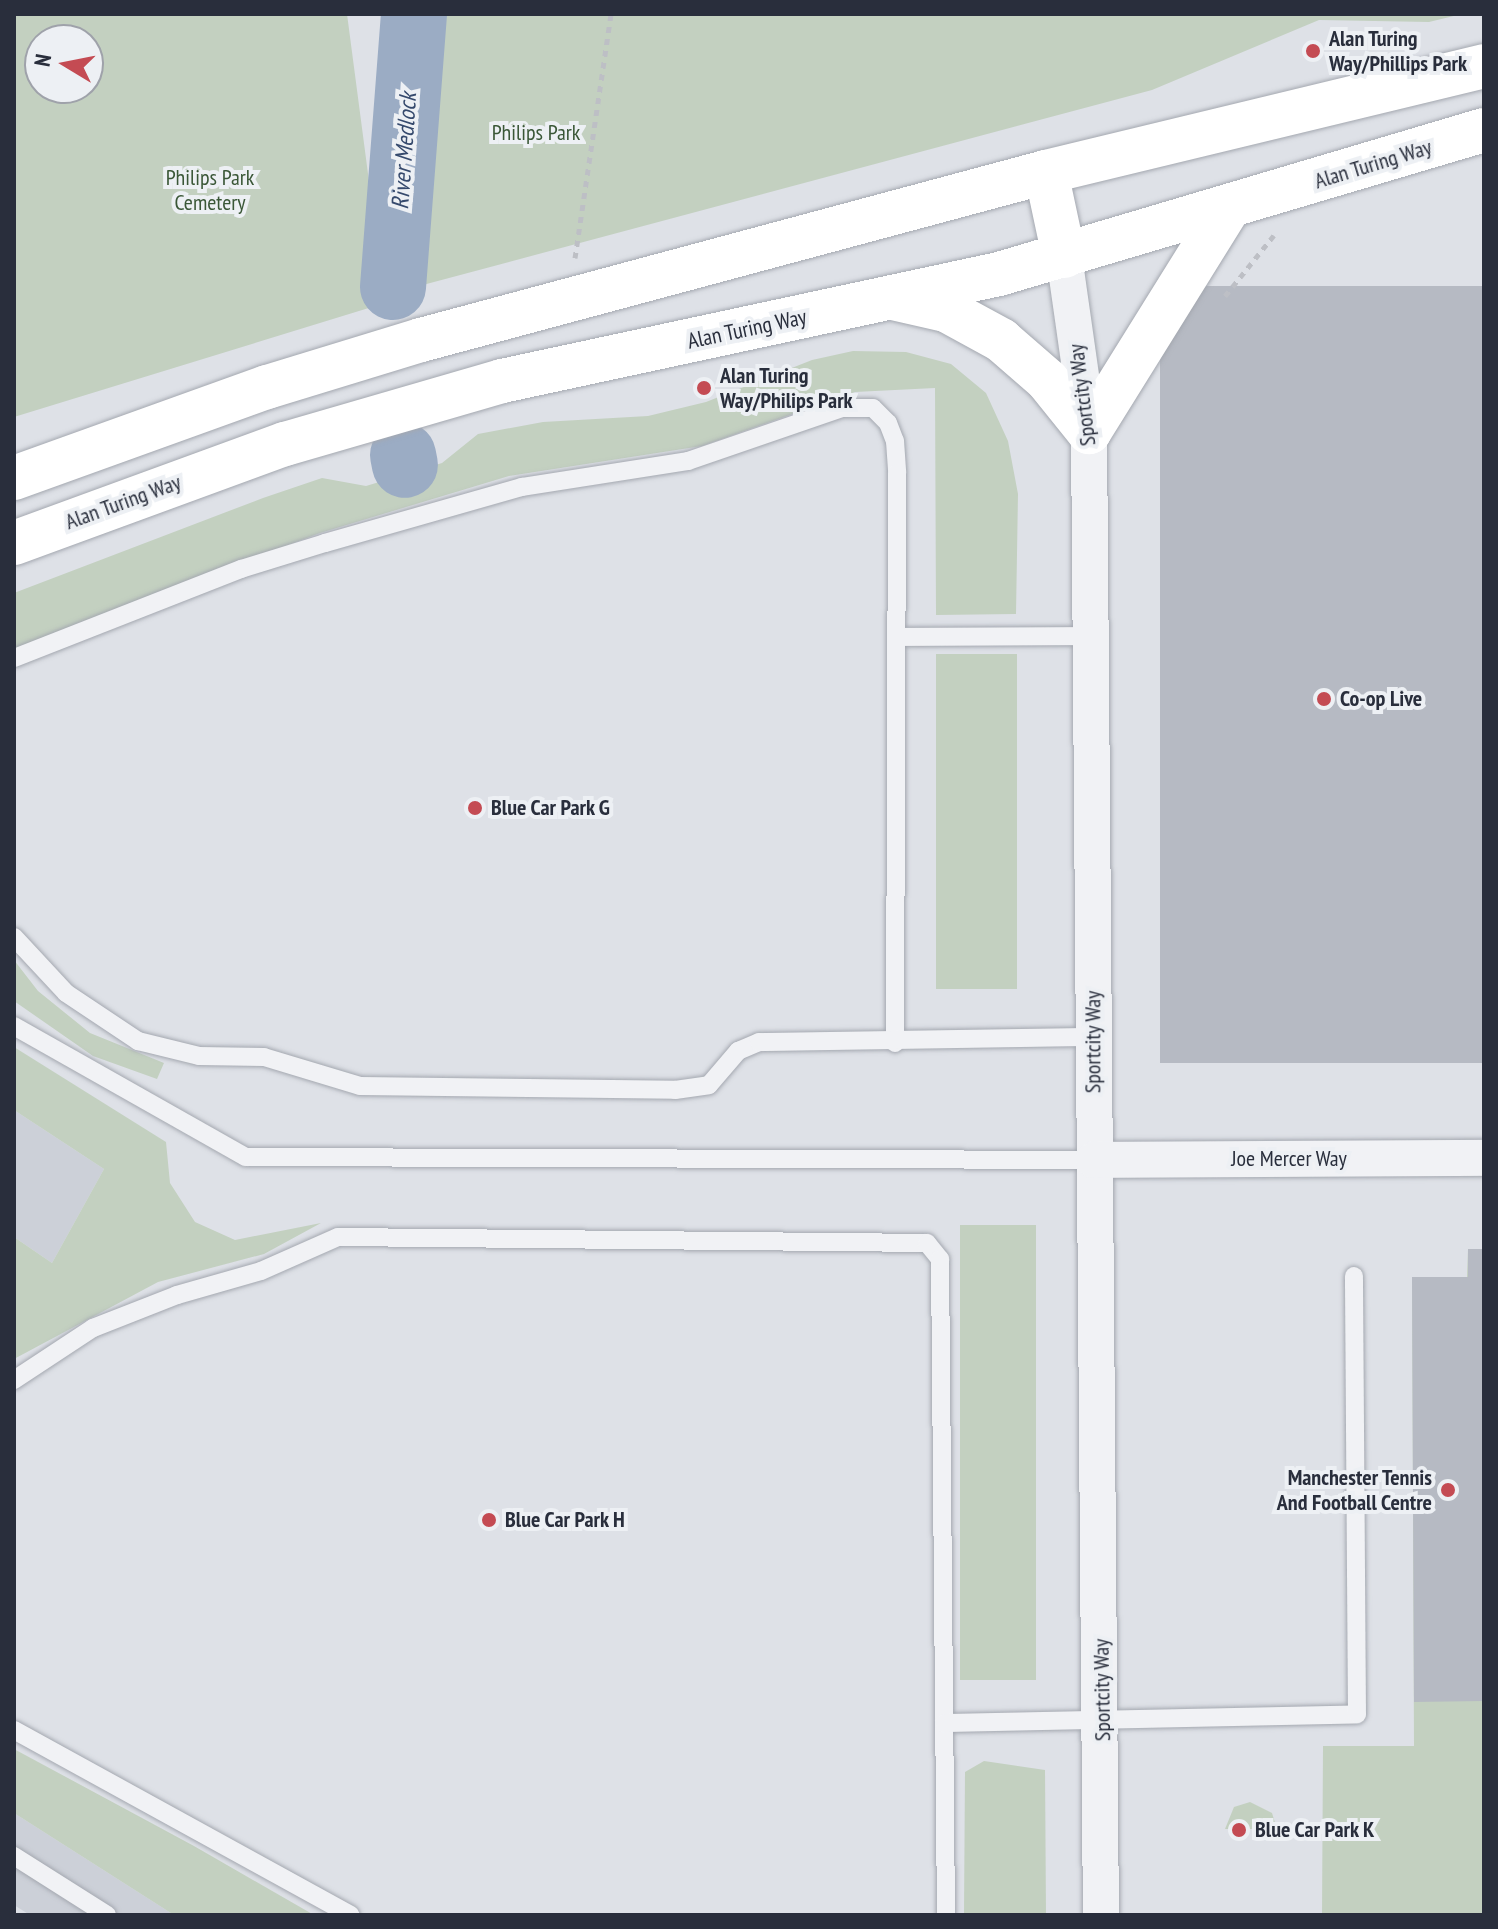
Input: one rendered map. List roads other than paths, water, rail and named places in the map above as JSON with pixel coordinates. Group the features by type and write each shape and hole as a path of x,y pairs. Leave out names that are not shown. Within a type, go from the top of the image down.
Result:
{"main road":[{"path":"14,478 267,387 570,302 1046,172 1484,66"},
{"name":"Alan Turing Way","path":"14,543 285,444 489,384 893,298 1064,256 1484,130"},
{"name":"Sportcity Way","path":"1046,172 1064,256"},
{"path":"893,298 946,310 1001,340 1047,380 1089,432 1228,209"}],"street":[{"name":"Sportcity Way","path":"1064,256 1089,432 1092,1037 1103,1718 1101,1915"},
{"name":"Joe Mercer Way","path":"1094,1160 1484,1158"}],"lane":[{"path":"14,658 241,569 522,487 688,461 860,406 881,413 895,441 898,637 895,1043"},
{"path":"898,637 1092,636"},
{"path":"14,937 66,993 138,1041 199,1056 264,1057 360,1086 675,1090 709,1085 738,1051 759,1042 895,1043 1092,1037"},
{"path":"14,1026 246,1157 1094,1160"},
{"path":"14,1380 93,1328 177,1295 261,1271 338,1237 927,1243 940,1259 946,1915"},
{"path":"944,1723 1357,1714 1354,1276"},
{"path":"14,1730 350,1915"},
{"path":"14,1856 107,1915"}],"waterway":[{"name":"River Medlock","path":"393,287 414,14"},
{"name":"River Medlock","path":"403,455 405,465"}],"place":[{"name":"Alan Turing Way/Phillips Park","path":"1313,51"},
{"name":"Alan Turing Way/Philips Park","path":"704,388"},
{"name":"Co-op Live","path":"1324,699"},
{"name":"Blue Car Park G","path":"475,808"},
{"name":"Manchester Tennis And Football Centre","path":"1448,1490"},
{"name":"Blue Car Park H","path":"489,1520"},
{"name":"Blue Car Park K","path":"1239,1830"}],"park label":[{"name":"Philips Park","path":"536,133"},
{"name":"Philips Park Cemetery","path":"210,190"}]}
